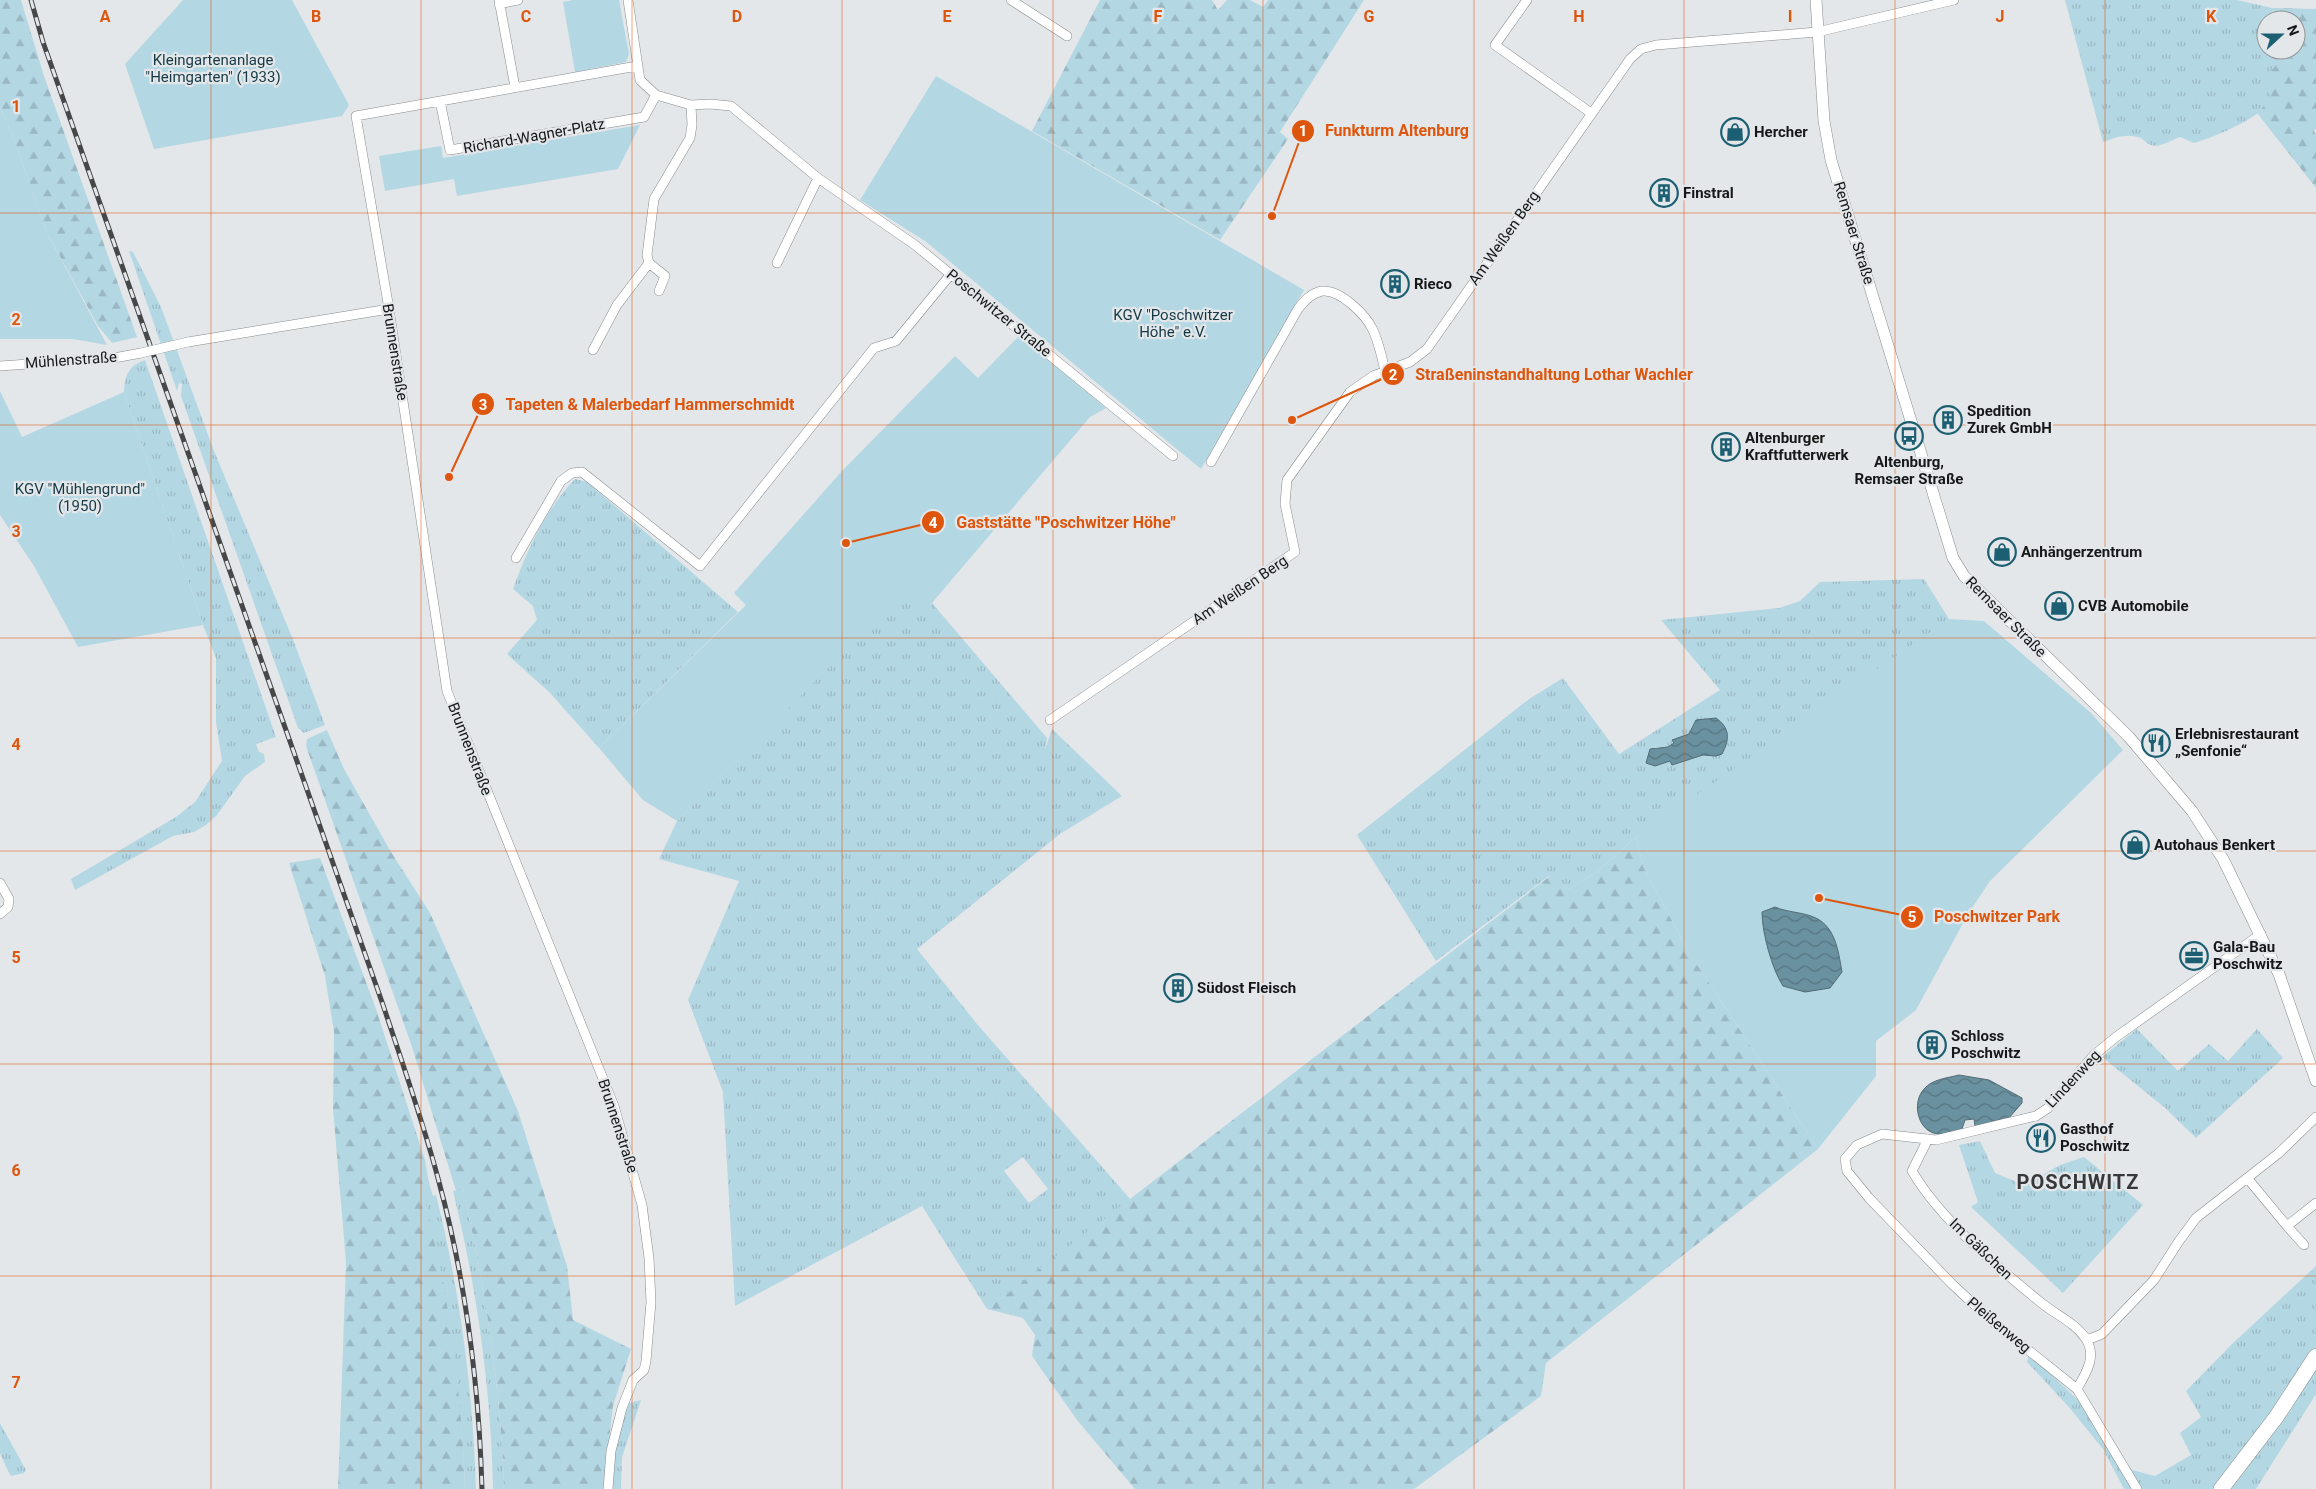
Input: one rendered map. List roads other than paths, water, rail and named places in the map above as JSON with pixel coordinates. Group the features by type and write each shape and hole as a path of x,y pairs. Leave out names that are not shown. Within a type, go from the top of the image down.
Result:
{"highway":[{"path":"2221,1489 2277,1416 2316,1356"}],"street":[{"path":"515,87 499,2 518,0"},
{"path":"628,0 640,80 656,95"},
{"path":"1011,0 1067,36"},
{"path":"1527,0 1495,45 1592,113"},
{"name":"Remsaer Straße","path":"1816,0 1824,121 1831,160 1953,558 1964,576 2129,737 2192,811 2223,859 2261,934 2290,1000 2316,1081"},
{"name":"Am Weißen Berg","path":"1050,720 1295,552 1285,504 1287,480 1350,392 1373,376 1410,362 1427,349 1630,59 1641,49 1656,45 1730,37 1818,32 1954,0"},
{"path":"440,101 638,66"},
{"name":"Richard-Wagner-Platz","path":"440,101 450,150 644,117 656,95"},
{"name":"Poschwitzer Straße","path":"656,95 691,105 731,106 818,178 915,245 1173,456"},
{"name":"Brunnenstraße","path":"440,101 356,116 389,309 447,691 614,1106 642,1205 649,1258 651,1302 646,1361 644,1370 634,1380 622,1408 611,1451 608,1489"},
{"path":"659,291 666,276 649,263 647,255 654,199 690,138 692,125 691,105"},
{"path":"776,263 818,178"},
{"path":"593,350 617,305 649,263"},
{"path":"516,558 561,481 572,473 582,472 700,566 874,348 896,341 951,274"},
{"path":"1211,462 1298,309 1307,298 1316,293 1324,291 1347,300 1366,317 1379,344 1386,371"},
{"name":"Mühlenstraße","path":"0,366 114,358 188,342 389,309"},
{"path":"0,883 9,899 8,907 0,914"},
{"name":"Lindenweg","path":"1847,1171 1845,1160 1857,1145 1882,1134 1936,1140 2005,1125 2042,1112 2054,1102 2094,1055 2261,934"},
{"path":"2077,1389 2090,1364 2091,1354 2087,1340 2102,1334 2154,1280 2179,1240 2196,1218 2279,1154 2316,1117"},
{"name":"Im Gäßchen","path":"1928,1139 1912,1171 1924,1190 2006,1274 2042,1304 2072,1324 2087,1340"},
{"name":"Pleißenweg","path":"1847,1171 1869,1198 1953,1285 1993,1322 2077,1389 2089,1405 2137,1489"},
{"path":"2248,1179 2304,1246"},
{"path":"2287,1226 2316,1203"}],"water":[{"path":"1716,718 1724,726 1727,734 1722,754 1716,756 1703,755 1672,765 1670,761 1655,766 1646,763 1650,749 1668,747 1674,743 1672,740 1689,734 1696,720"},
{"path":"1775,907 1811,916 1819,920 1830,931 1837,946 1842,972 1830,988 1805,992 1783,986 1772,961 1762,921 1762,912"},
{"path":"1959,1075 1989,1080 2022,1098 2022,1103 2008,1119 1975,1126 1974,1119 1965,1120 1962,1129 1942,1134 1926,1129 1917,1109 1920,1095 1931,1083"}],"railway":[{"path":"31,0 43,42 382,1002 426,1137 439,1182 464,1296 478,1412 482,1489"}],"place":[{"name":"Hercher","path":"1735,132"},
{"name":"Finstral","path":"1664,193"},
{"name":"Funkturm Altenburg","path":"1272,216"},
{"name":"Rieco","path":"1395,284"},
{"name":"Straßeninstandhaltung Lothar Wachler","path":"1292,420"},
{"name":"Spedition Zurek GmbH","path":"1948,420"},
{"name":"Altenburg, Remsaer Straße","path":"1909,436"},
{"name":"Altenburger Kraftfutterwerk","path":"1726,447"},
{"name":"Tapeten & Malerbedarf Hammerschmidt","path":"449,477"},
{"name":"Gaststätte \"Poschwitzer Höhe\"","path":"846,543"},
{"name":"Anhängerzentrum","path":"2002,552"},
{"name":"CVB Automobile","path":"2059,606"},
{"name":"Erlebnisrestaurant „Senfonie“","path":"2156,743"},
{"name":"Autohaus Benkert","path":"2135,845"},
{"name":"Poschwitzer Park","path":"1819,898"},
{"name":"Gala-Bau Poschwitz","path":"2194,956"},
{"name":"Südost Fleisch","path":"1178,988"},
{"name":"Schloss Poschwitz","path":"1932,1045"},
{"name":"Gasthof Poschwitz","path":"2041,1138"}],"district":[{"name":"POSCHWITZ","path":"2078,1182"}],"park label":[{"name":"Kleingartenanlage \"Heimgarten\" (1933)","path":"213,68"},
{"name":"KGV \"Poschwitzer Höhe\" e.V.","path":"1173,324"},
{"name":"KGV \"Mühlengrund\" (1950)","path":"80,498"}]}
